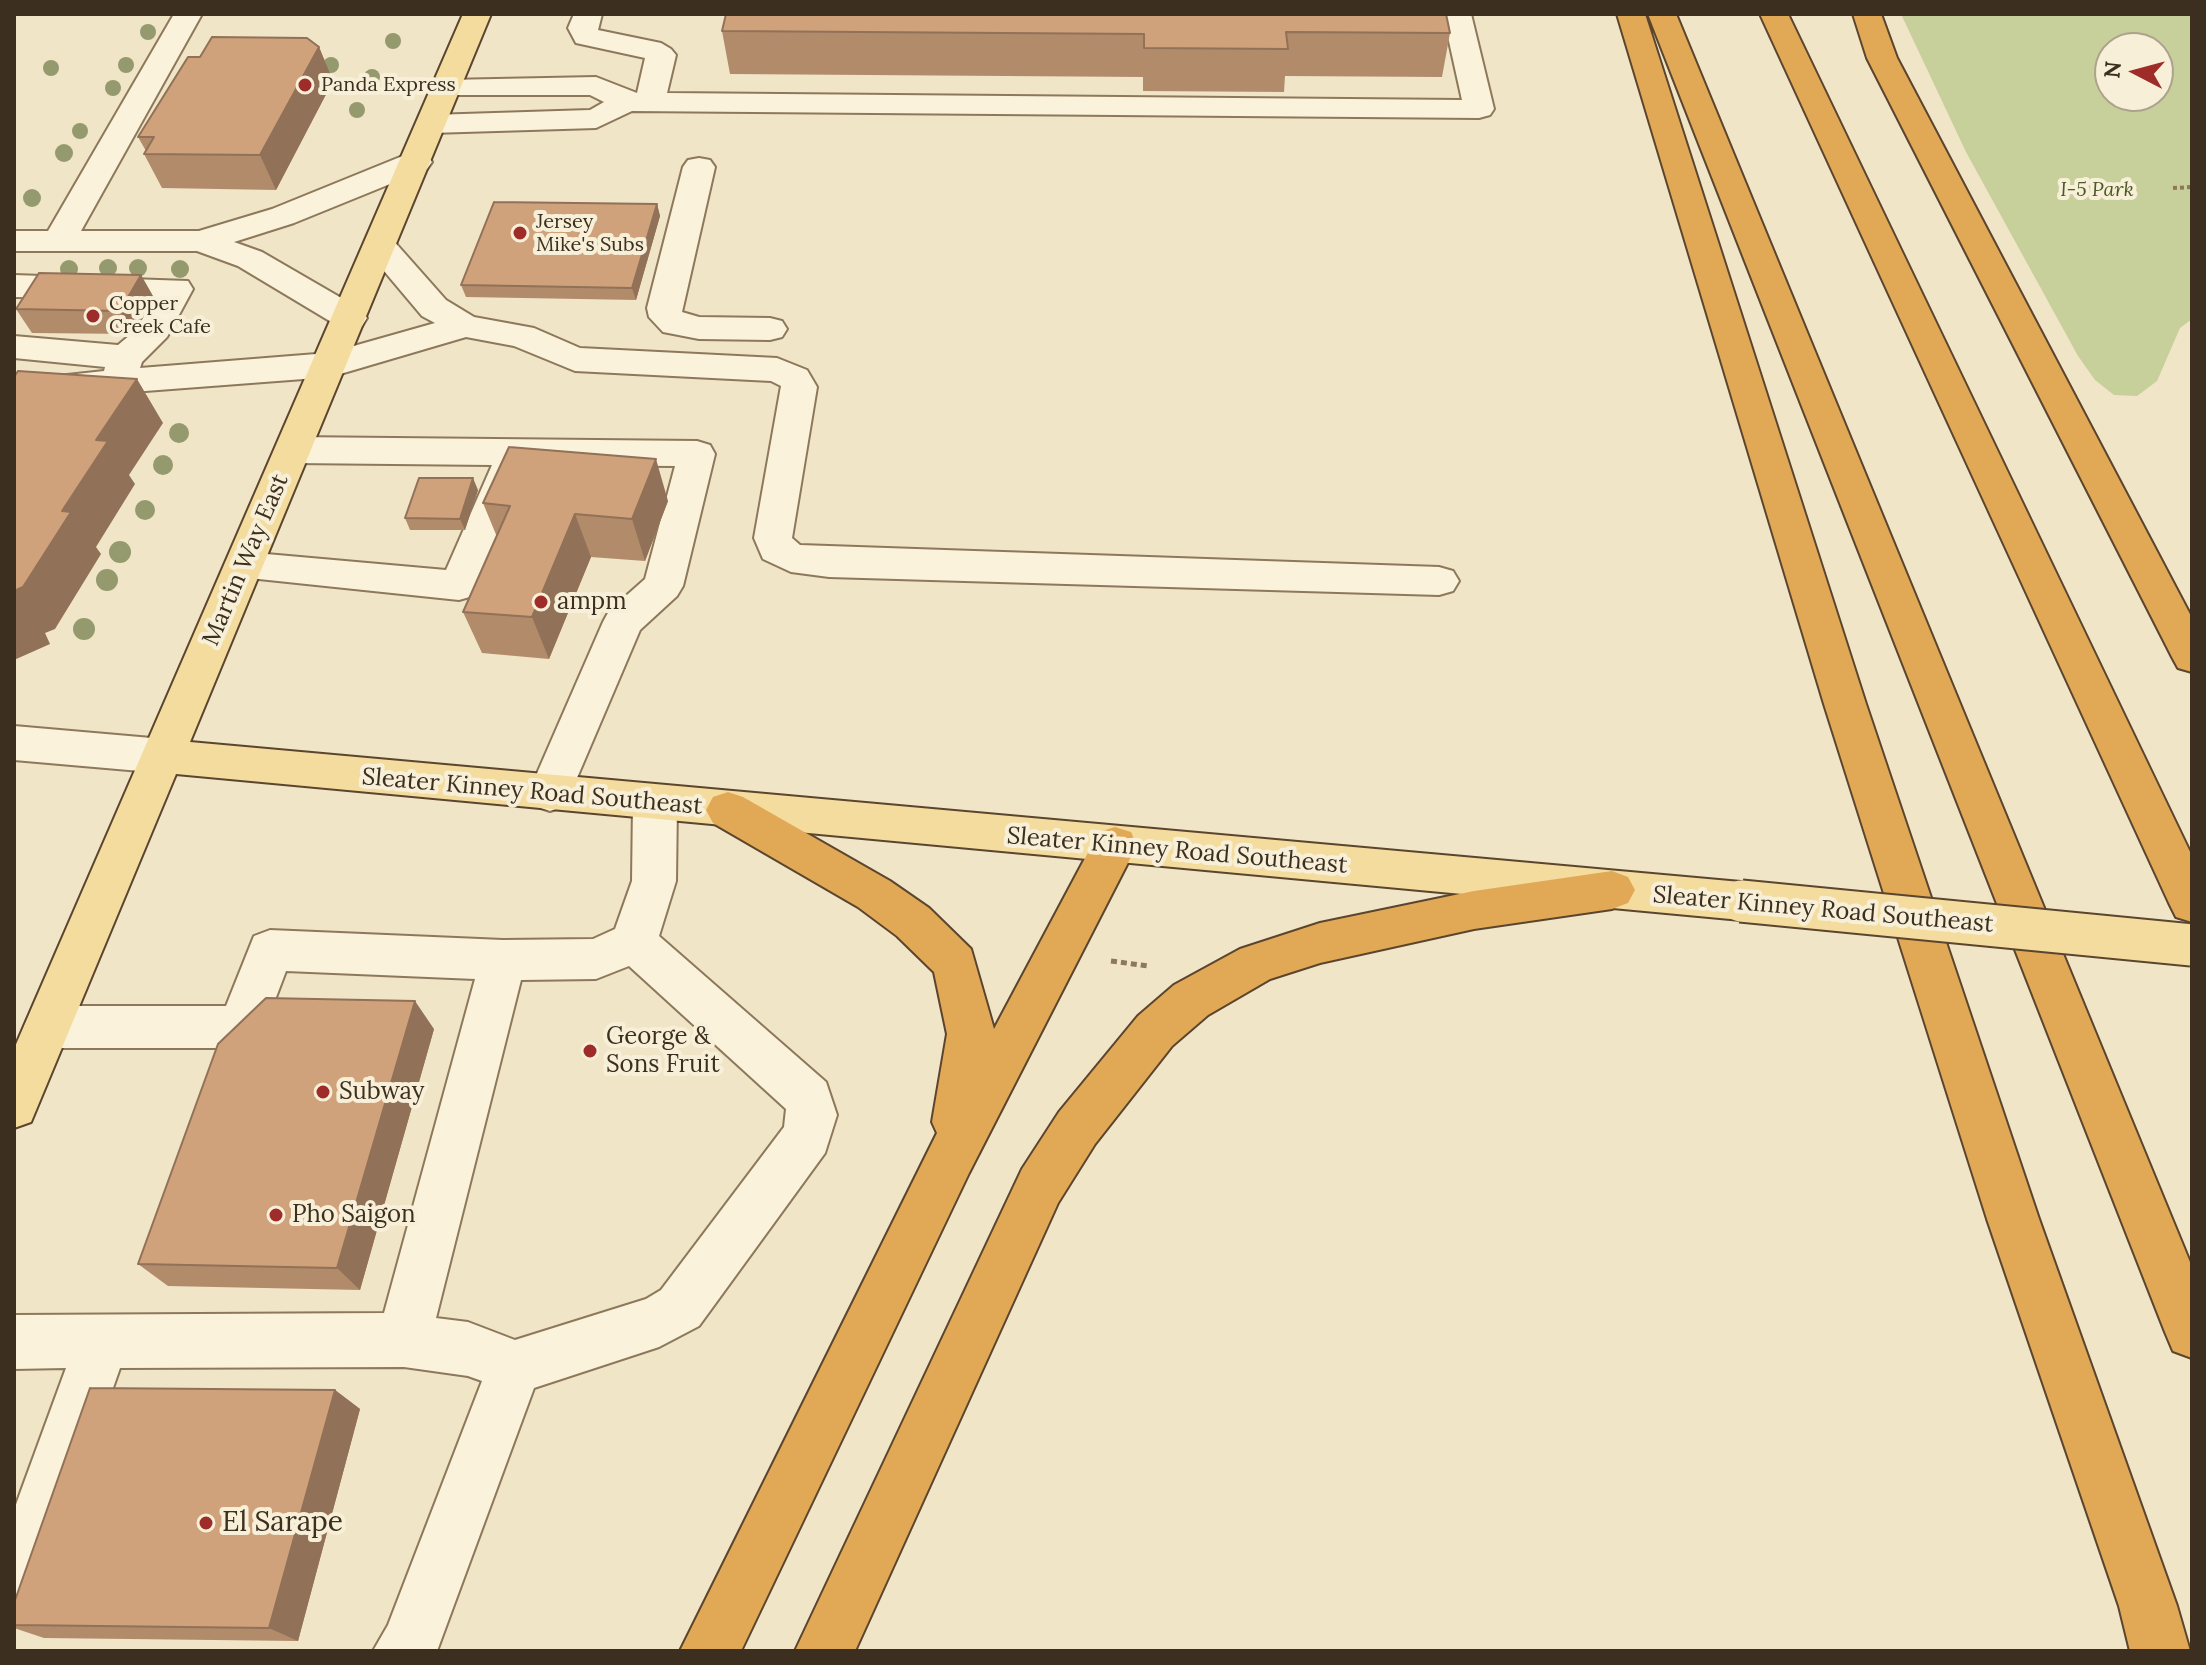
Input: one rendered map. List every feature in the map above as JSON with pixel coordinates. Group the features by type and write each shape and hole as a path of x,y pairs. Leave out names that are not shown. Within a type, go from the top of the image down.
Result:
{"highway":[{"path":"1631,14 1850,719 2013,1219 2148,1606 2160,1651"},
{"path":"1662,14 2192,1332"},
{"path":"1774,14 2192,903"},
{"path":"1867,14 1882,58 2192,657"},
{"path":"728,810 874,894 913,922 955,963 971,1034 951,1157"},
{"path":"710,1651 951,1157 1115,845"},
{"path":"825,1651 1040,1186 1077,1128 1155,1031 1191,1000 1256,963 1320,943 1460,913 1612,890"}],"main road":[{"name":"Martin Way East","path":"14,1106 477,14"},
{"name":"Sleater Kinney Road Southeast","path":"163,756 2192,945"}],"street":[{"path":"14,272 188,14"},
{"path":"431,124 596,119 638,102 661,55 651,49 586,37 582,28 588,14"},
{"path":"446,89 596,86 638,102 1479,109 1457,14"},
{"path":"35,241 201,241 283,216 416,162"},
{"path":"699,167 664,308 666,317 675,324 699,328 770,329"},
{"path":"201,241 250,259 350,318"},
{"path":"380,246 434,308 465,326 522,336 575,359 777,370 794,378 799,387 773,538 777,549 791,558 829,563 1439,581"},
{"path":"14,286 176,289 150,337 122,369 14,399"},
{"path":"14,347 122,369 330,365 465,326"},
{"path":"293,450 697,454 663,586 623,622 550,794"},
{"path":"244,566 459,586 516,452"},
{"path":"14,743 163,756"},
{"path":"48,1027 242,1027 270,950 503,960 596,959 634,942 654,881 655,804"},
{"path":"14,1342 404,1340 468,1349 515,1367 659,1321 680,1308 807,1137 812,1115 809,1098 634,942"},
{"path":"404,1340 503,960"},
{"path":"14,1589 102,1342"},
{"path":"403,1651 410,1645 515,1367"}],"path":[{"path":"2173,188 2192,187"},
{"path":"1110,961 1157,967"}],"green space":[{"name":"I-5 Park","path":"1901,14 2192,14 2192,319 2180,328 2157,381 2137,396 2114,395 2095,380 2078,356 1966,152"}],"building":[{"path":"726,14 1446,14 1450,33 1286,32 1288,49 1144,48 1144,34 722,31"},
{"path":"212,37 307,38 319,47 260,155 144,154 154,137 138,137 188,57 200,57"},
{"path":"494,202 657,204 632,288 461,285"},
{"path":"39,273 141,275 120,311 16,309"},
{"path":"18,371 137,379 96,440 108,441 62,511 71,512 23,587 14,591 14,377"},
{"path":"509,447 656,459 632,519 575,514 532,617 463,612 510,506 483,503"},
{"path":"419,478 473,478 460,519 405,518"},
{"path":"266,998 415,1001 337,1268 138,1264 218,1044"},
{"name":"El Sarape","path":"90,1388 335,1390 269,1628 14,1625 14,1603"}],"place":[{"name":"Panda Express","path":"305,85"},
{"name":"Jersey Mike's Subs","path":"520,233"},
{"name":"Copper Creek Cafe","path":"93,316"},
{"name":"ampm","path":"541,602"},
{"name":"George & Sons Fruit","path":"590,1051"},
{"name":"Subway","path":"323,1092"},
{"name":"Pho Saigon","path":"276,1215"},
{"name":"El Sarape","path":"206,1523"}]}
